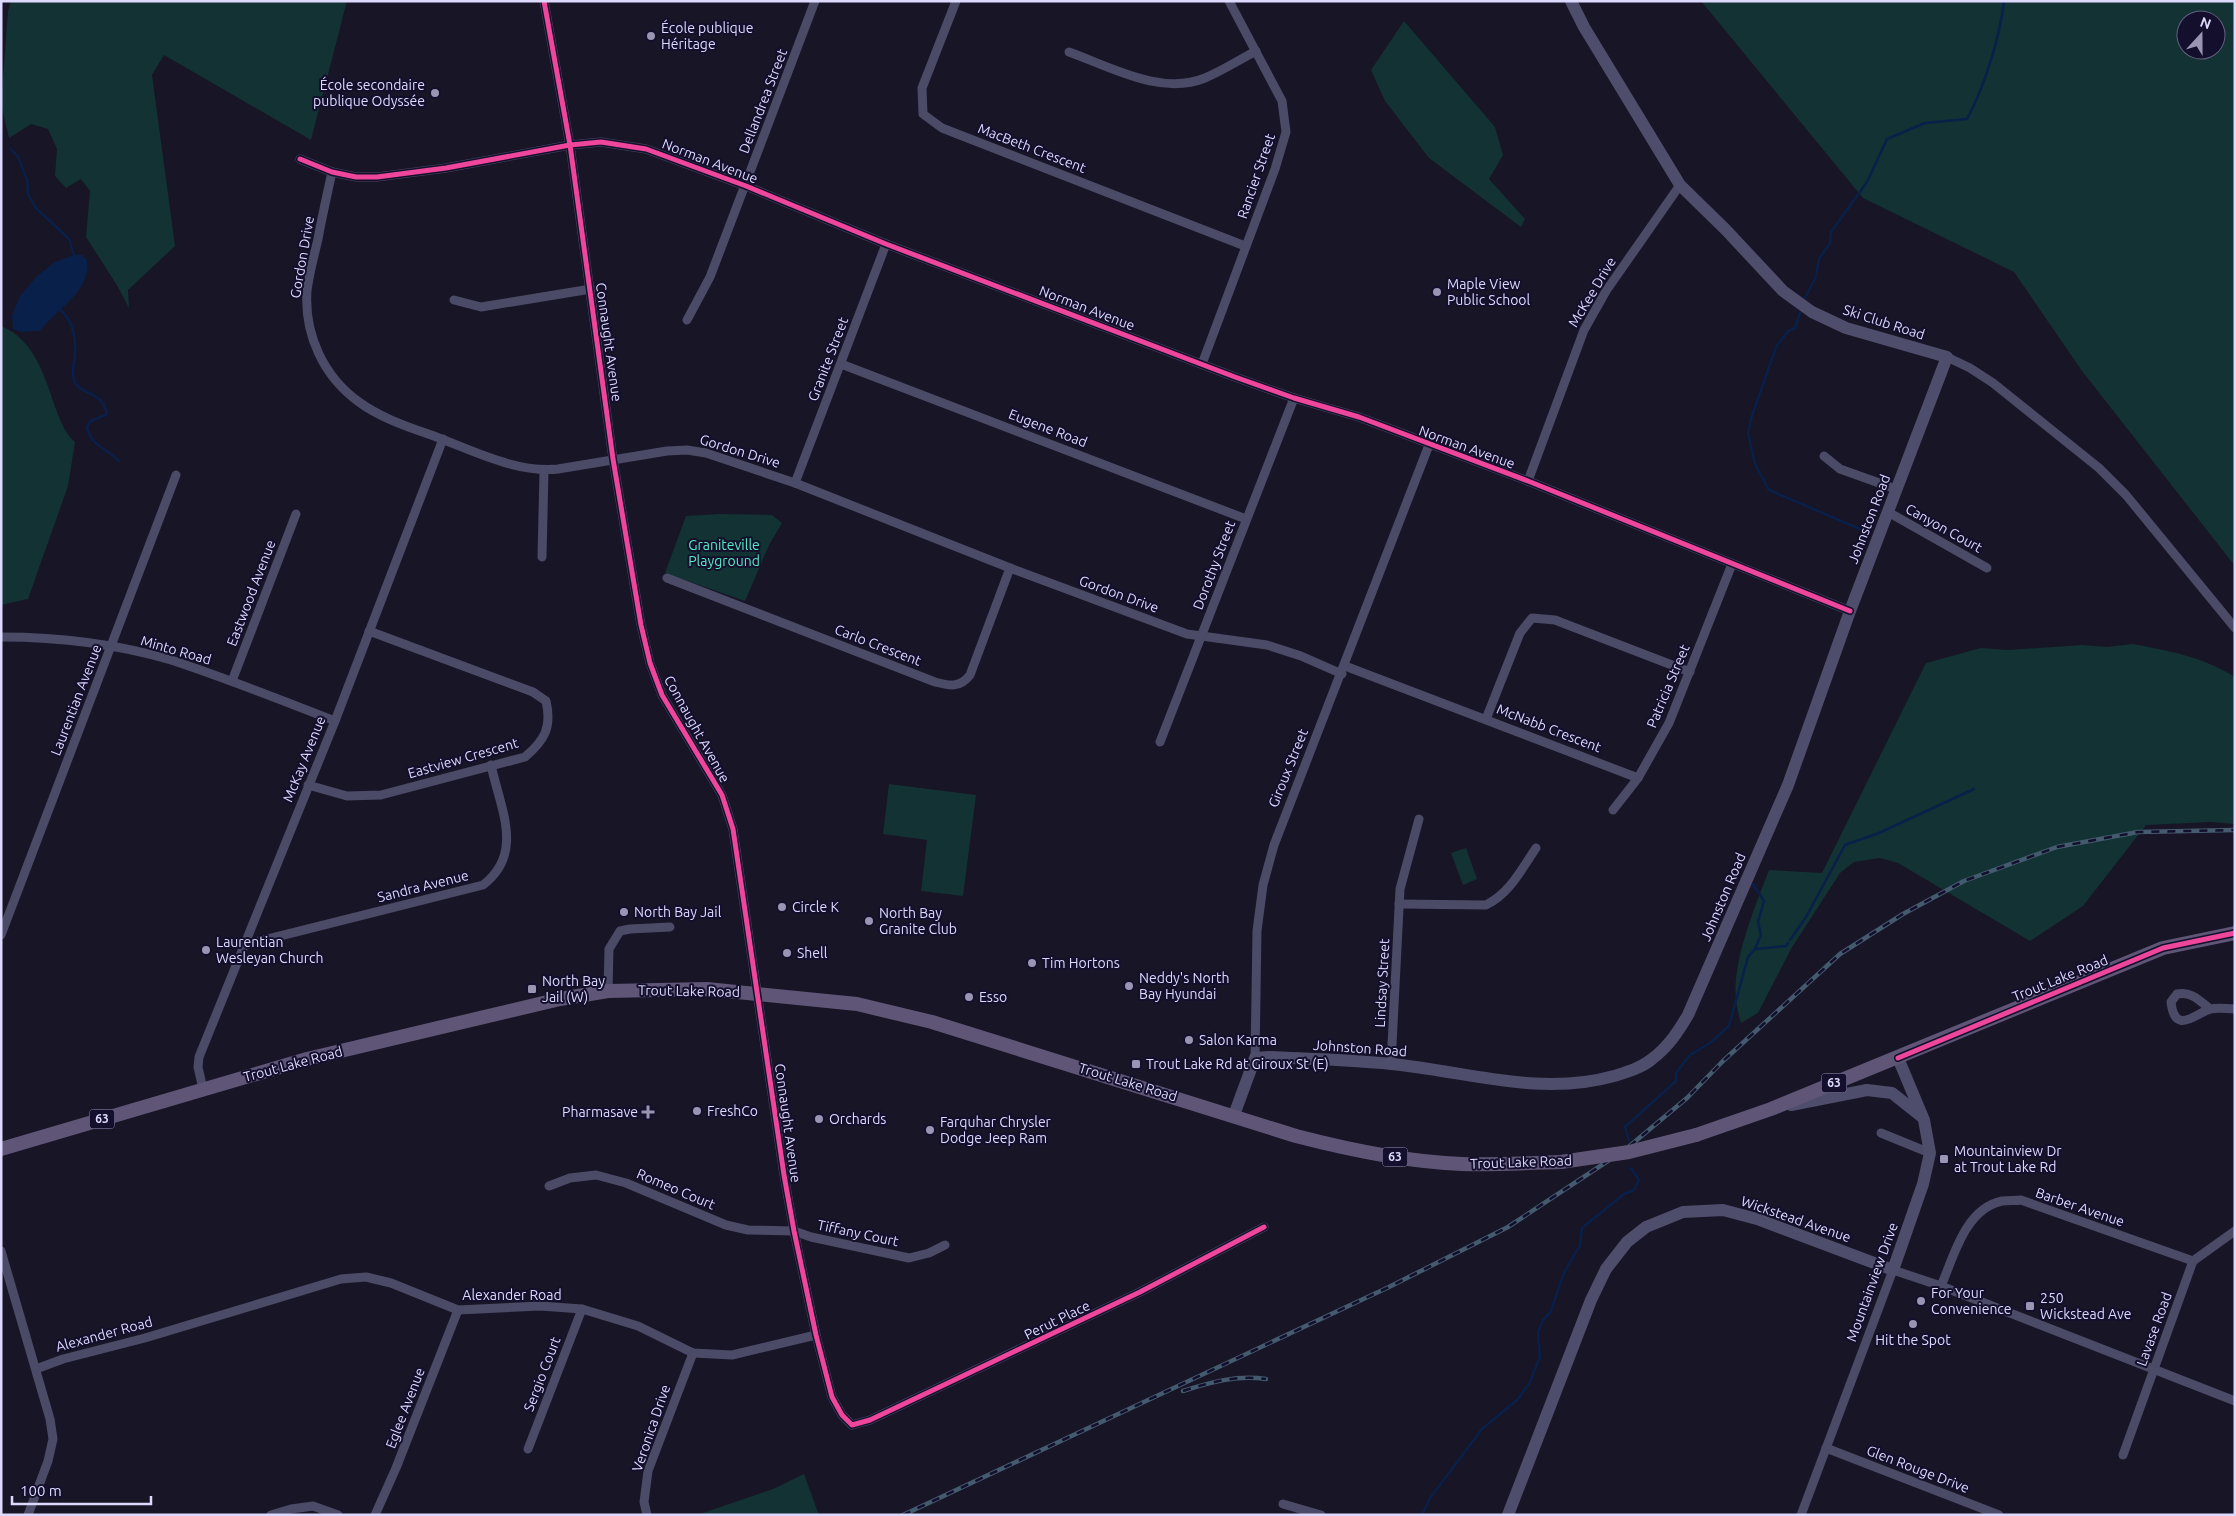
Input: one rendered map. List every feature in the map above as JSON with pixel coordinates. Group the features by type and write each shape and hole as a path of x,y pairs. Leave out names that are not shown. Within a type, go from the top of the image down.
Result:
{"main road":[{"name":"Trout Lake Road","path":"1,1149 307,1059 560,998 608,991 707,989 856,1004 932,1022 1234,1115 1296,1136 1351,1150 1421,1161 1497,1165 1561,1162 1629,1152 1696,1135 1770,1109 1898,1058 2163,948 2235,933"}],"street":[{"name":"Connaught Avenue","path":"544,1 570,145 613,459 641,625 650,663 662,695 722,795 733,829 794,1231 816,1335 832,1397 842,1414 852,1425 856,1425"},
{"name":"Dellandrea Street","path":"687,320 710,277 815,1"},
{"name":"MacBeth Crescent","path":"956,1 922,88 923,114 942,128 1246,246"},
{"name":"Rancier Street","path":"1202,364 1275,168 1286,132 1282,101 1229,1"},
{"name":"Ski Club Road","path":"1571,1 1584,27 1680,185 1726,230 1783,291 1812,312 1846,328 1947,357 1970,368 1993,383 2099,468 2126,495 2235,628"},
{"path":"1069,52 1150,81 1178,85 1205,78 1256,51"},
{"name":"Norman Avenue","path":"300,159 332,172 356,177 377,177 446,168 570,145 601,142 624,144 646,149 746,186 886,244 1202,364 1294,398 1359,417 1528,481 1850,611"},
{"name":"Gordon Drive","path":"332,172 307,290 309,327 322,360 331,375 343,389 360,403 378,414 514,465 544,471 667,451 686,450 726,459 795,483 1010,568 1187,634 1268,645 1486,718"},
{"name":"McKee Drive","path":"1528,481 1584,330 1606,291 1680,185"},
{"name":"Granite Street","path":"795,483 886,244"},
{"path":"454,300 481,307 591,289"},
{"name":"Johnston Road","path":"1255,1058 1269,1057 1391,1064 1519,1083 1574,1084 1602,1080 1628,1072 1651,1060 1671,1041 1688,1016 1788,785 1850,611 1947,357"},
{"name":"Eugene Road","path":"841,364 1246,519"},
{"name":"Dorothy Street","path":"1160,742 1294,398"},
{"name":"McKay Avenue","path":"203,1089 198,1067 199,1057 335,721 443,439"},
{"name":"Giroux Street","path":"1234,1115 1255,1058 1257,931 1264,884 1274,845 1429,445"},
{"path":"1824,456 1840,469 1896,489"},
{"path":"542,556 544,471"},
{"name":"Laurentian Avenue","path":"1,935 176,475"},
{"name":"Canyon Court","path":"1888,512 1987,568"},
{"name":"Eastwood Avenue","path":"232,681 296,514"},
{"name":"Patricia Street","path":"1614,810 1638,778 1668,723 1732,564"},
{"name":"Carlo Crescent","path":"667,578 936,682 957,686 965,682 970,676 1010,568"},
{"name":"McNabb Crescent","path":"1638,778 1486,718 1520,633 1532,618 1556,620 1690,672"},
{"name":"Eastview Crescent","path":"308,785 347,796 381,795 525,757 538,746 546,732 550,716 546,701 533,692 369,631"},
{"name":"Minto Road","path":"1,637 40,637 111,647 169,660 232,681 335,721"},
{"name":"Sandra Avenue","path":"244,945 483,885 495,876 503,863 506,848 507,832 491,765"},
{"name":"Lindsay Street","path":"1391,1064 1400,889 1419,819"},
{"path":"1399,904 1486,905 1498,899 1507,890 1536,848"},
{"path":"608,991 609,949 620,931 670,927"},
{"path":"2210,1009 2235,1009"},
{"name":"Mountainview Drive","path":"1800,1515 1893,1270 1923,1184 1930,1153 1924,1120 1898,1058"},
{"path":"1770,1109 1867,1090 1892,1093 1911,1106 1924,1120"},
{"path":"1881,1133 1930,1153"},
{"name":"Romeo Court","path":"548,1186 570,1178 596,1176 626,1183 726,1225 748,1230 794,1231"},
{"name":"Barber Avenue","path":"1941,1286 1966,1228 1980,1212 2001,1201 2022,1200 2194,1261"},
{"name":"Wickstead Avenue","path":"1508,1515 1591,1300 1606,1269 1627,1242 1646,1227 1683,1212 1723,1210 1758,1219 1941,1286 2235,1401"},
{"name":"Perut Place","path":"856,1425 971,1373 1140,1292 1264,1227"},
{"name":"Tiffany Court","path":"794,1231 811,1237 909,1258 928,1253 945,1245"},
{"path":"2194,1261 2235,1231"},
{"path":"1,1252 50,1418 53,1439 48,1461 28,1515"},
{"name":"Lavase Road","path":"2123,1455 2194,1261"},
{"name":"Alexander Road","path":"36,1369 63,1359 144,1338 341,1279 366,1277 391,1282 458,1310 540,1306 582,1309 638,1326 694,1353 732,1355 816,1335"},
{"name":"Sergio Court","path":"528,1450 582,1309"},
{"name":"Eglee Avenue","path":"375,1515 396,1468 458,1310"},
{"name":"Veronica Drive","path":"646,1515 644,1502 648,1471 694,1353"},
{"name":"Glen Rouge Drive","path":"1826,1448 2000,1515"},
{"path":"1283,1504 1321,1515"},
{"path":"270,1515 291,1509 313,1506 338,1515"}],"green space":[{"path":"11,1 347,1 311,140 164,55 152,75 175,246 128,290 129,308 86,237 90,191 81,179 66,188 55,176 57,149 48,129 31,124 9,138 1,104 8,11"},
{"path":"1701,1 2235,1 2235,566 2082,371 2014,272 1863,198"},
{"path":"1404,21 1495,127 1503,155 1489,179 1525,219 1521,227 1429,158 1385,101 1371,70"},
{"path":"1,326 13,332 31,351 38,362 62,424 75,442 68,486 28,599 1,605"},
{"name":"Graniteville Playground","path":"719,514 772,515 782,523 769,545 745,601 665,573 686,516"},
{"path":"2133,644 2173,652 2199,660 2211,664 2235,677 2235,824 2211,822 2146,825 2083,906 2030,941 1898,863 1880,858 1854,862 1840,873 1791,949 1758,1013 1741,1023 1736,1000 1737,968 1757,900 1769,870 1822,873 1926,663 1981,648 2008,650 2082,645 2107,647"},
{"path":"889,784 976,795 963,896 921,891 927,840 883,834"},
{"path":"1466,848 1477,879 1463,885 1451,853"},
{"path":"804,1474 819,1515 697,1515 773,1489"}],"water":[{"path":"74,255 82,255 87,260 87,271 79,290 40,331 22,332 13,329 12,315 20,296 37,276 55,262"}],"waterway":[{"path":"1805,298 1816,277 1819,259 1830,243 1831,232 1867,182 1887,139 1925,123 1967,119 1990,62 1999,30 2004,1"},
{"path":"11,149 18,157 27,180 28,194 36,208 69,239 74,255"},
{"path":"61,310 71,324 74,335 74,380 81,389 100,400 107,414 91,421 87,427 89,433 95,443 119,461"},
{"path":"1800,313 1795,328 1788,331 1776,347 1751,419 1748,433 1755,464 1769,490 1860,529"},
{"path":"1790,940 1806,917 1845,845 1879,833 1974,789"},
{"path":"1629,1141 1625,1127 1676,1081 1676,1073 1690,1055 1710,1043 1729,1026 1748,957 1755,949 1761,935 1758,922 1764,901 1753,884"},
{"path":"1756,949 1786,946 1788,943"},
{"path":"1422,1515 1430,1498 1482,1429 1517,1400 1529,1384 1540,1357 1538,1332 1543,1320 1550,1313 1564,1273 1580,1245 1582,1228 1624,1194 1634,1190 1639,1180 1631,1168"}],"railway":[{"path":"903,1515 1389,1287 1508,1227 1626,1149 1687,1098 1723,1061 1840,954 1903,914 1964,881 2057,847 2138,832 2235,830"},
{"path":"1183,1391 1224,1380 1244,1378 1266,1379"}],"cycle path":[{"path":"544,1 570,145 613,459 641,625 650,663 662,695 722,795 733,829 794,1231 816,1335 832,1397 842,1415 852,1425 870,1420 1140,1292 1264,1227"},
{"path":"300,159 332,172 356,177 377,177 446,168 570,145 601,142 646,149 746,186 886,244 1235,377 1294,398 1359,417 1528,481 1850,611"},
{"path":"1898,1058 2163,948 2235,933"}],"place":[{"name":"École publique Héritage","path":"651,36"},
{"name":"École secondaire publique Odyssée","path":"435,93"},
{"name":"Maple View Public School","path":"1437,292"},
{"name":"Circle K","path":"782,907"},
{"name":"North Bay Jail","path":"624,912"},
{"name":"North Bay Granite Club","path":"869,921"},
{"name":"Laurentian Wesleyan Church","path":"206,950"},
{"name":"Shell","path":"787,953"},
{"name":"Tim Hortons","path":"1032,963"},
{"name":"Neddy's North Bay Hyundai","path":"1129,986"},
{"name":"North Bay Jail (W)","path":"532,989"},
{"name":"Esso","path":"969,997"},
{"name":"Salon Karma","path":"1189,1040"},
{"name":"Trout Lake Rd at Giroux St (E)","path":"1136,1064"},
{"name":"FreshCo","path":"697,1111"},
{"name":"Pharmasave","path":"648,1112"},
{"name":"Orchards","path":"819,1119"},
{"name":"Farquhar Chrysler Dodge Jeep Ram","path":"930,1130"},
{"name":"Mountainview Dr at Trout Lake Rd","path":"1944,1159"},
{"name":"For Your Convenience","path":"1921,1301"},
{"name":"250 Wickstead Ave","path":"2030,1306"},
{"name":"Hit the Spot","path":"1913,1324"}]}
